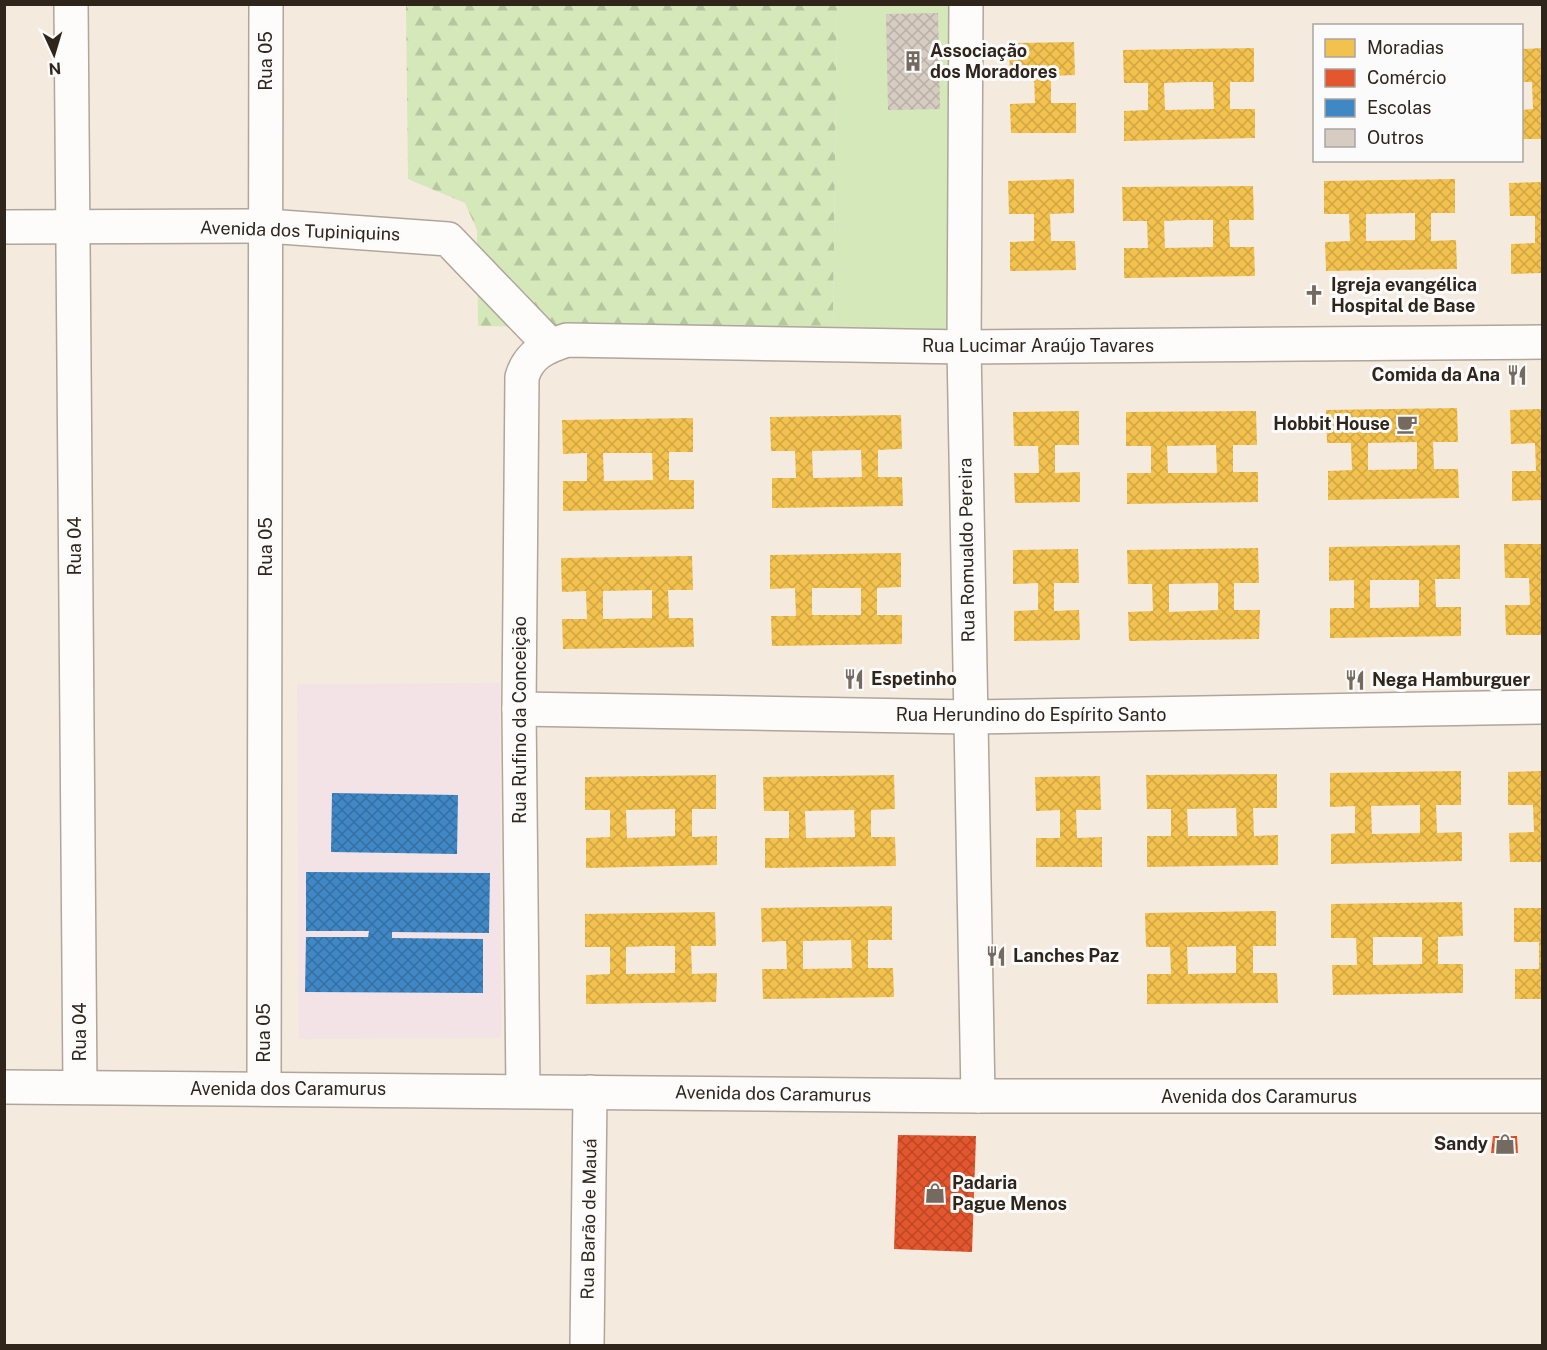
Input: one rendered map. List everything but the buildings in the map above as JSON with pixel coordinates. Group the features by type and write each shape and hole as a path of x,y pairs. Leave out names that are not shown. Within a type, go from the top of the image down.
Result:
{"street":[{"name":"Rua 04","path":"71,4 80,1087"},
{"name":"Rua 05","path":"264,1089 266,4"},
{"name":"Rua Romualdo Pereira","path":"966,4 964,347 969,717 978,1096"},
{"name":"Avenida dos Tupiniquins","path":"4,227 267,226 447,239 543,349"},
{"name":"Rua Lucimar Araújo Tavares","path":"543,349 567,340 964,347 1542,342"},
{"name":"Rua Rufino da Conceição","path":"523,1091 519,709 522,377 526,364 543,349"},
{"name":"Rua Herundino do Espírito Santo","path":"519,709 969,717 1542,706"},
{"name":"Avenida dos Caramurus","path":"4,1087 978,1096 1542,1096"},
{"name":"Rua Barão de Mauá","path":"587,1346 590,1092"}],"shaded area":[{"path":"500,683 501,1038 299,1039 297,684"}],"green space":[{"path":"406,5 837,5 833,332 478,326 477,230 465,203 408,179"},
{"path":"837,5 952,5 951,325 938,335 833,332"}],"place":[{"name":"Associação dos Moradores","path":"913,61"},
{"name":"Igreja evangélica Hospital de Base","path":"1314,295"},
{"name":"Comida da Ana","path":"1517,375"},
{"name":"Hobbit House","path":"1407,424"},
{"name":"Espetinho","path":"854,679"},
{"name":"Nega Hamburguer","path":"1355,680"},
{"name":"Lanches Paz","path":"996,956"},
{"name":"Sandy","path":"1505,1144"},
{"name":"Padaria Pague Menos","path":"935,1193"}]}
